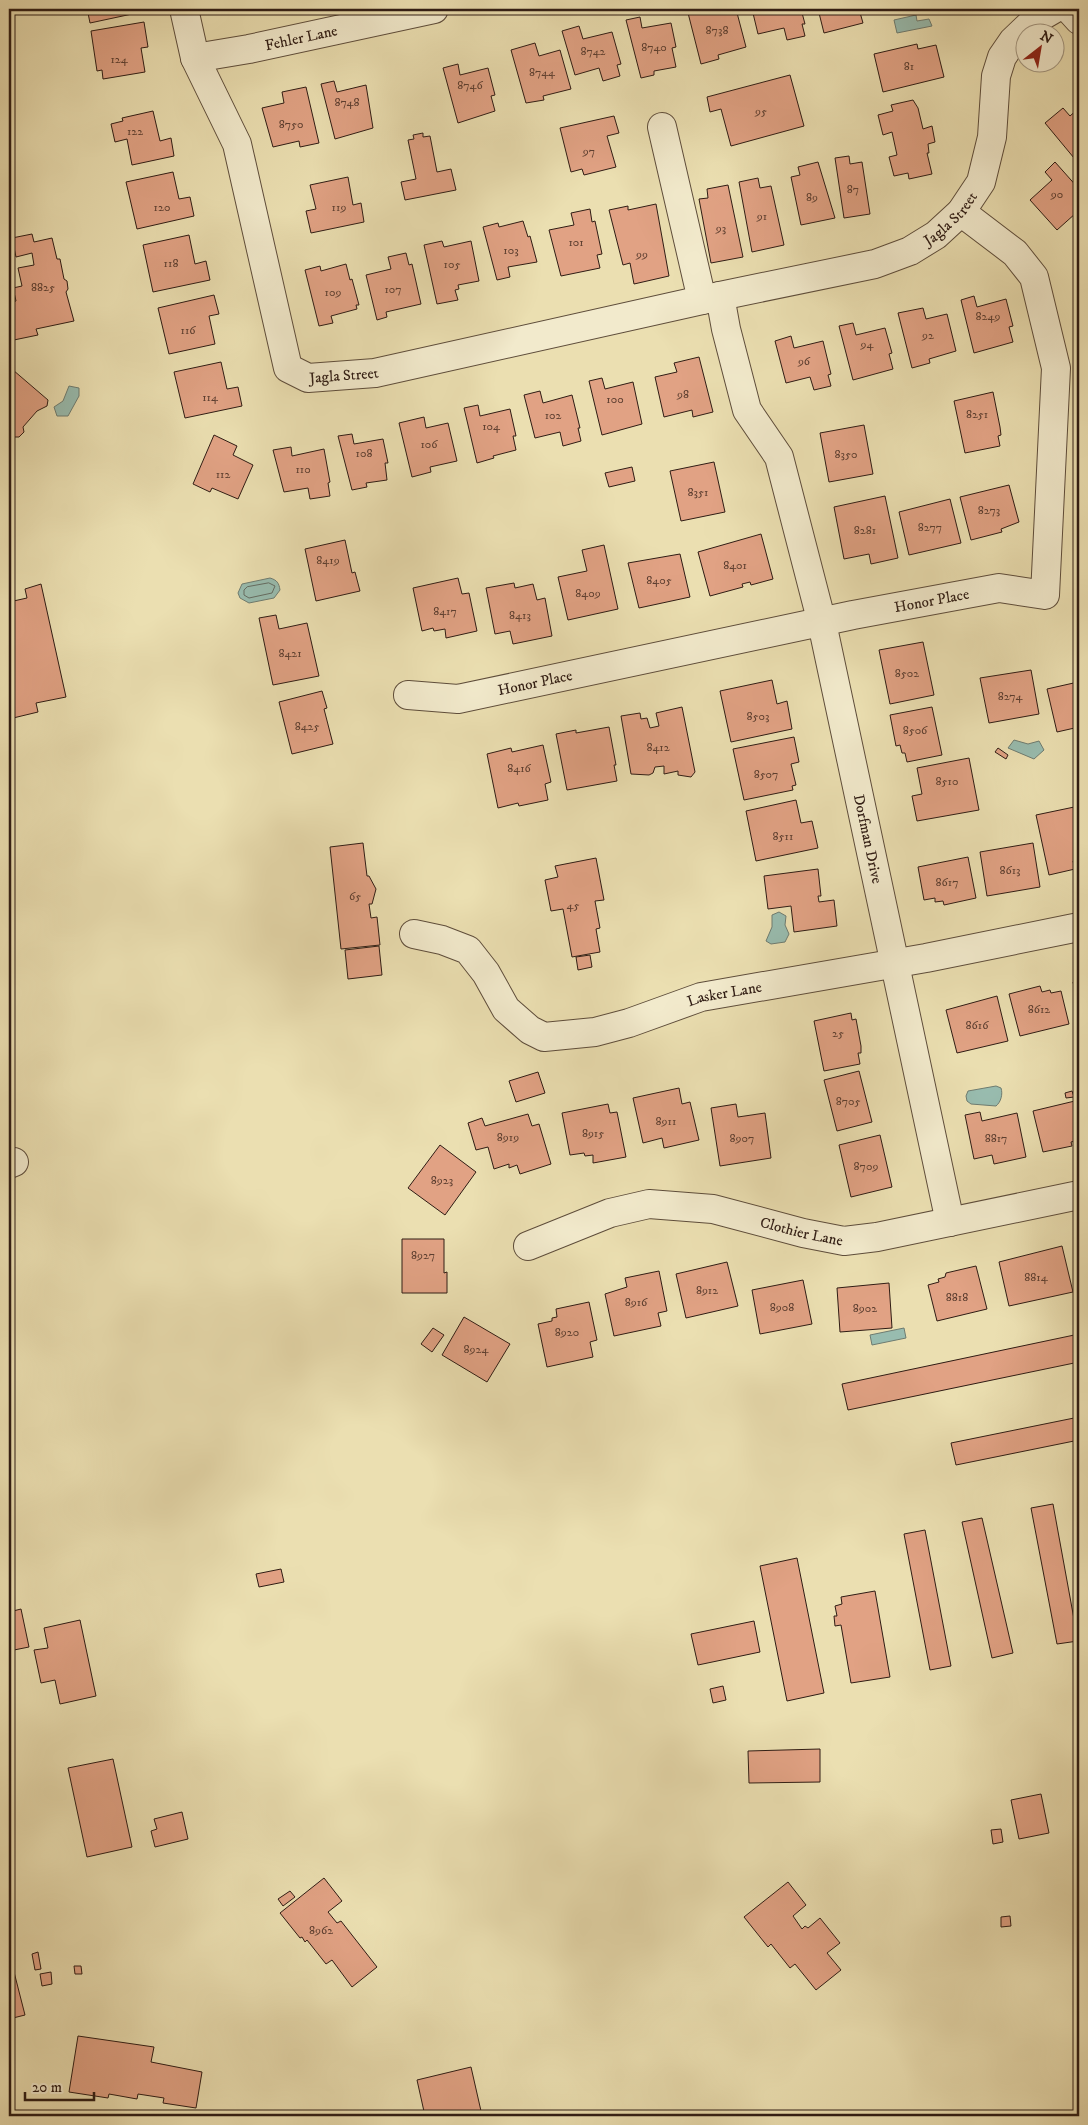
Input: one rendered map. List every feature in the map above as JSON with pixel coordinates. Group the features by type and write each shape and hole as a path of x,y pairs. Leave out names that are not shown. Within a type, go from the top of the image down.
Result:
{"street":[{"path":"184,9 195,58"},
{"name":"Fehler Lane","path":"195,58 249,49 434,9"},
{"name":"Jagla Street","path":"195,58 237,144 288,368 308,378 375,373 711,298 875,264 910,251 936,235 961,212 981,182 992,137 996,76 1002,57 1013,41 1035,20 1054,9"},
{"path":"1069,9 1079,20"},
{"path":"662,127 711,298"},
{"name":"Honor Place","path":"408,695 458,699 853,615 999,588 1045,595 1056,368 1034,277 1015,253 961,212"},
{"name":"Dorfman Drive","path":"711,298 726,329 747,410 779,457 822,623 950,1222"},
{"name":"Lasker Lane","path":"414,934 442,940 468,950 486,973 506,1008 530,1030 544,1037 594,1032 701,997 894,964 1079,927"},
{"name":"Clothier Lane","path":"528,1246 610,1213 649,1204 713,1209 803,1233 844,1241 877,1238 1079,1195"}],"water":[{"path":"916,15 917,21 929,19 932,26 897,33 894,20"},
{"path":"69,386 79,388 79,396 68,416 57,416 54,407 63,401"},
{"path":"270,578 276,581 280,588 274,598 249,603 240,598 238,593 242,584"},
{"path":"1014,740 1028,744 1039,741 1044,750 1034,759 1008,748"},
{"path":"779,912 786,916 785,925 789,934 785,942 771,944 766,941 772,927 772,915"},
{"path":"996,1086 1001,1088 1002,1093 996,1106 971,1104 967,1101 968,1091"},
{"path":"904,1328 906,1338 872,1345 870,1335"}],"building":[{"path":"83,9 131,9 132,14 90,23 88,13 84,14"},
{"path":"687,9 713,9 714,14 736,9 746,47 718,55 719,59 701,64"},
{"path":"752,9 801,9 805,24 802,24 805,36 787,40 784,28 758,34"},
{"path":"818,9 859,9 863,23 824,33"},
{"path":"883,9 903,9 884,13"},
{"path":"640,17 642,28 671,23 676,47 672,48 676,67 654,71 654,75 641,78 626,20"},
{"path":"144,22 148,47 141,48 145,72 103,79 102,70 97,71 91,31"},
{"path":"579,26 583,39 612,32 621,64 617,65 620,76 603,81 599,68 575,75 562,31"},
{"path":"535,43 539,56 560,50 571,89 543,96 544,100 526,103 511,50"},
{"path":"917,44 918,49 936,45 944,77 883,92 874,54"},
{"path":"458,64 460,75 488,68 495,95 491,96 495,111 458,123 443,68"},
{"path":"790,75 804,126 731,146 721,109 710,112 707,97"},
{"path":"334,81 337,92 366,85 373,128 335,139 321,84"},
{"path":"306,87 319,143 300,147 299,141 273,147 262,108 284,103 282,92"},
{"path":"913,100 918,108 923,129 932,126 935,142 928,144 929,153 927,153 932,174 909,179 908,173 894,176 889,157 897,155 892,132 883,135 878,115 893,111 891,105"},
{"path":"1063,108 1070,116 1079,108 1079,164 1045,123"},
{"path":"153,111 160,141 171,138 174,156 132,165 127,139 115,142 111,124 123,121 122,118"},
{"path":"614,116 619,133 607,136 616,167 584,175 582,169 571,172 560,128"},
{"path":"423,133 423,137 430,136 437,172 451,169 456,190 405,200 401,182 416,179 408,140 414,139 413,135"},
{"path":"849,156 850,164 862,162 870,214 844,218 835,158"},
{"path":"818,162 835,218 801,225 791,177 800,175 798,167"},
{"path":"1055,162 1079,189 1079,215 1076,213 1057,230 1030,200 1052,180 1045,172"},
{"path":"173,172 179,199 190,197 194,216 137,229 126,182"},
{"path":"348,177 353,205 361,203 364,222 311,233 306,211 316,209 310,185"},
{"path":"758,178 760,188 771,186 784,245 752,252 739,182"},
{"path":"728,185 743,257 711,263 699,199 708,198 707,189"},
{"path":"656,204 669,276 634,284 630,263 623,265 609,210 628,206 628,210"},
{"path":"590,209 592,222 595,221 602,254 597,255 600,268 561,276 549,230 574,225 571,213"},
{"path":"523,221 528,237 530,236 537,262 508,267 510,277 497,280 483,227 498,223 499,227"},
{"path":"32,234 34,242 52,238 57,259 60,259 64,279 67,281 68,289 66,292 74,321 36,329 38,335 9,341 9,303 16,301 13,288 22,286 18,268 34,265 32,253 16,257 12,238"},
{"path":"189,235 195,264 206,261 210,280 153,292 143,245"},
{"path":"442,241 444,247 471,241 479,281 458,285 459,289 455,290 458,300 437,304 424,245"},
{"path":"406,253 409,265 412,264 421,304 386,312 387,317 377,320 366,275 391,269 388,257"},
{"path":"346,264 359,305 356,305 357,309 331,316 333,323 319,326 305,270 320,266 321,271"},
{"path":"214,295 219,314 209,316 215,344 169,354 158,308"},
{"path":"974,296 977,307 1006,299 1013,326 1009,327 1013,342 974,353 961,300"},
{"path":"923,308 926,319 947,314 956,351 929,359 930,363 912,368 898,313"},
{"path":"853,323 856,335 885,328 892,353 889,354 893,369 853,380 839,326"},
{"path":"791,336 794,348 823,341 831,374 828,375 831,386 814,390 810,377 786,383 775,341"},
{"path":"699,357 713,412 693,417 692,410 664,417 655,377 677,372 674,363"},
{"path":"221,362 227,389 238,387 242,406 185,418 174,372"},
{"path":"13,370 48,400 47,406 37,411 23,427 24,432 19,437 12,437 10,440 9,374"},
{"path":"602,378 605,389 633,382 642,424 602,435 589,381"},
{"path":"540,391 543,403 572,395 580,428 578,428 581,441 563,446 560,432 535,438 524,395"},
{"path":"993,392 1000,427 1001,435 998,436 1000,446 965,453 954,401"},
{"path":"478,405 480,416 510,409 516,436 513,436 516,450 493,456 494,458 477,463 464,408"},
{"path":"424,417 426,428 448,423 457,461 430,467 431,472 412,477 399,423"},
{"path":"864,425 873,474 829,482 820,433"},
{"path":"352,434 354,444 383,439 388,463 385,463 387,480 366,483 367,487 352,490 338,436"},
{"path":"214,435 237,446 233,455 253,465 238,499 212,488 210,492 193,484"},
{"path":"291,447 292,456 324,449 330,482 328,483 330,496 310,499 308,488 284,492 273,450"},
{"path":"714,462 725,512 681,521 670,471"},
{"path":"632,467 635,481 609,487 605,473"},
{"path":"1009,485 1019,522 1001,529 1002,532 971,540 960,497"},
{"path":"885,496 898,558 871,564 869,554 844,559 834,507"},
{"path":"950,499 961,543 909,555 899,512"},
{"path":"761,534 773,579 751,585 750,582 742,584 743,587 710,596 698,552"},
{"path":"345,540 352,573 355,572 360,591 316,601 305,549"},
{"path":"604,545 618,609 568,620 558,577 587,571 582,550"},
{"path":"680,554 690,597 639,608 628,563"},
{"path":"458,578 462,594 469,593 477,631 446,638 445,629 434,631 433,628 422,631 413,588"},
{"path":"514,583 515,588 533,584 537,600 545,598 552,636 513,644 510,631 495,634 486,588"},
{"path":"41,584 66,697 36,703 38,712 9,719 9,602 27,598 25,589"},
{"path":"276,615 279,629 307,623 319,676 273,685 259,618"},
{"path":"923,642 934,695 890,704 879,650"},
{"path":"1031,670 1039,714 989,723 980,678"},
{"path":"772,680 777,704 787,701 792,729 731,742 720,691"},
{"path":"1078,682 1079,727 1057,732 1047,689"},
{"path":"322,691 327,708 324,709 333,744 292,754 279,702"},
{"path":"682,707 695,772 691,777 678,775 678,771 664,774 664,766 655,767 653,773 649,775 631,774 621,716 640,713 641,719 647,718 650,728 659,726 656,713"},
{"path":"932,707 942,755 907,762 905,753 902,753 900,745 896,746 890,715"},
{"path":"609,727 617,781 567,790 556,734 576,730 576,733"},
{"path":"794,737 799,762 791,764 796,785 792,786 793,790 744,800 733,749"},
{"path":"543,745 551,782 545,784 548,800 519,806 518,803 498,808 487,754 511,748 512,752"},
{"path":"998,748 1008,755 1006,759 995,752"},
{"path":"969,758 979,810 917,821 912,796 922,794 917,768"},
{"path":"796,800 801,823 812,821 818,848 756,861 746,811"},
{"path":"1079,806 1079,860 1073,861 1075,869 1049,875 1036,815"},
{"path":"363,843 367,876 369,876 376,889 372,904 369,904 371,918 377,917 380,945 341,949 330,847"},
{"path":"1033,843 1040,887 987,896 980,852"},
{"path":"968,857 976,898 944,905 943,901 935,902 935,898 924,900 918,867"},
{"path":"596,858 604,900 595,901 600,928 596,929 600,952 572,957 563,909 551,911 545,880 558,877 555,866"},
{"path":"818,869 821,896 818,896 819,902 834,900 837,926 794,932 791,906 768,909 764,876"},
{"path":"379,946 382,975 348,979 345,950"},
{"path":"590,955 592,967 578,970 576,957"},
{"path":"1079,980 1079,1009 1073,982"},
{"path":"1040,986 1042,992 1050,990 1051,993 1061,991 1069,1024 1020,1036 1009,994"},
{"path":"997,996 1008,1041 957,1053 946,1010"},
{"path":"851,1013 852,1020 856,1019 861,1046 861,1053 858,1053 860,1064 824,1071 814,1021"},
{"path":"859,1071 872,1122 837,1131 824,1080"},
{"path":"538,1072 545,1093 516,1102 509,1081"},
{"path":"679,1088 682,1104 690,1102 699,1140 664,1148 662,1138 643,1143 633,1098"},
{"path":"1072,1091 1074,1097 1066,1098 1065,1093"},
{"path":"1079,1100 1079,1140 1071,1142 1072,1146 1043,1152 1033,1111"},
{"path":"608,1104 610,1113 617,1112 626,1157 593,1163 593,1155 585,1156 584,1153 570,1155 562,1113"},
{"path":"736,1104 738,1117 765,1113 771,1158 720,1166 711,1108"},
{"path":"980,1112 982,1121 1017,1113 1026,1157 994,1164 992,1155 974,1159 965,1115"},
{"path":"528,1114 532,1126 539,1124 551,1164 520,1174 517,1165 509,1168 509,1164 494,1169 488,1147 476,1150 468,1123 482,1118 485,1126"},
{"path":"880,1135 892,1187 851,1197 839,1145"},
{"path":"440,1145 476,1172 445,1215 408,1188"},
{"path":"402,1239 444,1239 444,1273 447,1272 447,1293 402,1293"},
{"path":"1062,1246 1073,1292 1009,1306 999,1262"},
{"path":"727,1262 738,1306 686,1318 676,1274"},
{"path":"976,1266 987,1309 937,1321 928,1285 939,1282 938,1279 945,1277 946,1273"},
{"path":"659,1271 667,1311 658,1313 661,1326 614,1336 605,1294 627,1287 625,1278"},
{"path":"803,1280 812,1324 760,1334 752,1290"},
{"path":"889,1283 892,1328 840,1332 837,1288"},
{"path":"589,1302 597,1340 590,1342 593,1357 547,1367 538,1324 552,1321 552,1318 557,1317 556,1309"},
{"path":"464,1317 510,1344 487,1382 442,1355"},
{"path":"433,1328 444,1335 432,1352 421,1344"},
{"path":"1079,1334 1079,1362 848,1410 842,1384"},
{"path":"1079,1417 1079,1440 956,1465 951,1443"},
{"path":"1053,1504 1078,1641 1057,1644 1031,1508"},
{"path":"982,1518 1013,1653 992,1658 962,1522"},
{"path":"925,1530 951,1666 930,1670 904,1534"},
{"path":"797,1558 824,1693 787,1701 760,1566"},
{"path":"281,1569 284,1582 259,1587 256,1574"},
{"path":"875,1591 890,1677 851,1683 841,1625 835,1626 834,1616 837,1616 835,1606 842,1604 841,1597"},
{"path":"21,1609 29,1647 9,1651 9,1612"},
{"path":"80,1620 96,1696 60,1704 55,1680 41,1683 34,1650 48,1648 44,1628"},
{"path":"754,1621 760,1652 698,1665 691,1634"},
{"path":"723,1686 726,1700 713,1703 710,1689"},
{"path":"820,1749 820,1782 749,1783 748,1751"},
{"path":"113,1759 132,1847 87,1857 68,1768"},
{"path":"1041,1794 1049,1833 1019,1839 1011,1800"},
{"path":"182,1812 188,1839 155,1847 151,1831 157,1829 154,1819"},
{"path":"1001,1829 1003,1842 993,1844 991,1830"},
{"path":"324,1878 342,1901 328,1912 337,1923 341,1921 377,1967 352,1987 332,1960 326,1964 307,1940 305,1942 302,1937 300,1938 280,1913"},
{"path":"788,1882 806,1905 793,1916 802,1929 805,1926 808,1928 820,1918 840,1943 827,1953 841,1970 816,1990 795,1964 790,1968 771,1944 768,1947 744,1917"},
{"path":"290,1891 295,1897 283,1906 278,1899"},
{"path":"1010,1916 1011,1926 1001,1927 1001,1917"},
{"path":"38,1952 41,1969 35,1970 32,1954"},
{"path":"74,1966 81,1966 82,1974 75,1974"},
{"path":"13,1968 25,2015 9,2019 9,1969"},
{"path":"51,1972 52,1984 42,1986 40,1974"},
{"path":"78,2036 154,2047 151,2062 202,2072 196,2108 163,2103 164,2098 138,2094 137,2099 109,2094 108,2098 69,2092"},
{"path":"471,2067 481,2111 460,2116 425,2116 417,2080"}]}
